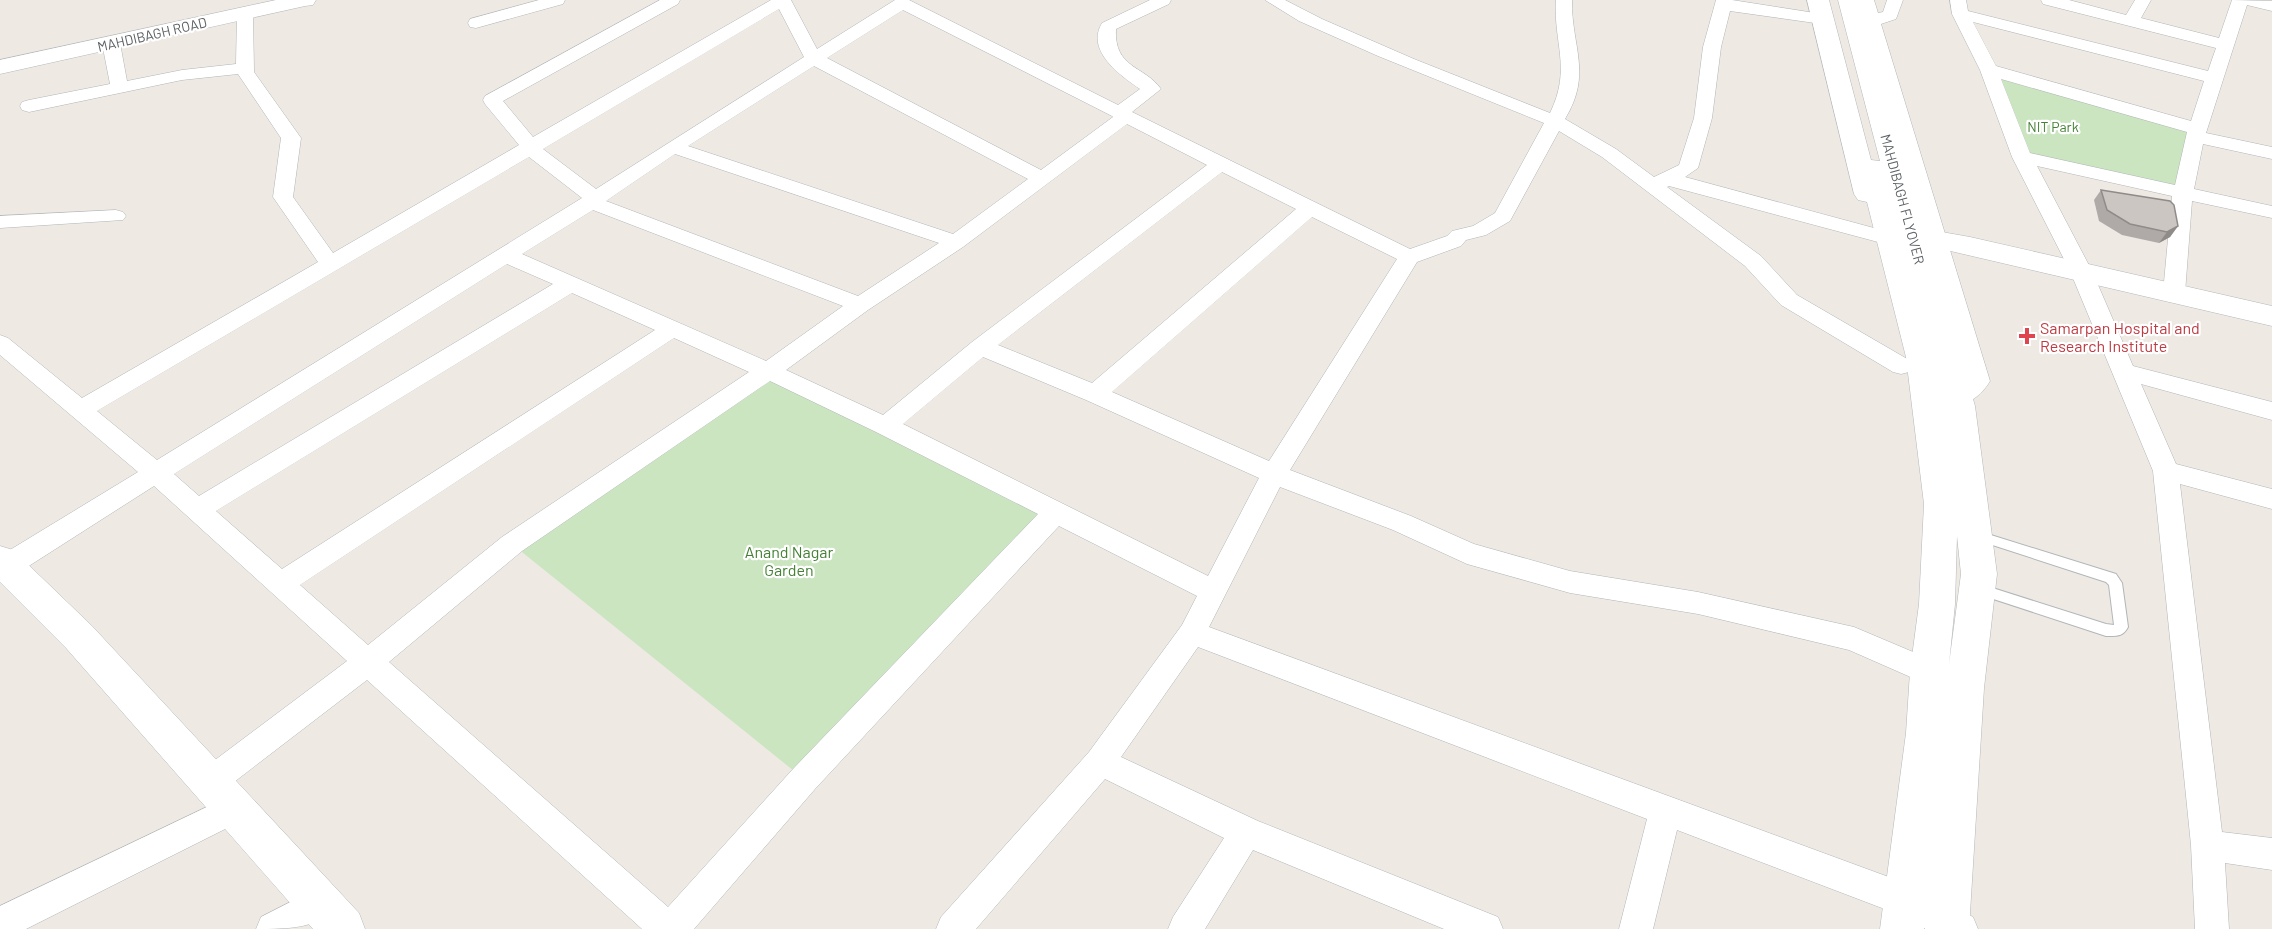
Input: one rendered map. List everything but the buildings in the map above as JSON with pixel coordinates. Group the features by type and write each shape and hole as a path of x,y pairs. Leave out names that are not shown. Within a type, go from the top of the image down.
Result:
{"main road":[{"name":"MAHDIBAGH ROAD","path":"0,67 305,0"},
{"name":"MAHDIBAGH FLYOVER","path":"1849,0 1924,366"},
{"name":"MAHDIBAGH FLYOVER","path":"1824,6 1924,366 1957,398 1979,574 1965,688 1952,927"},
{"path":"1824,6 1878,236 1924,366 1941,504 1937,604 1929,672 1926,733 1903,915"},
{"path":"1936,239 1970,244 2272,316"},
{"path":"2,565 79,637 331,916"}],"street":[{"path":"476,23 557,0"},
{"path":"672,0 492,100 537,154 594,201 860,305"},
{"path":"80,410 783,0 813,58 1043,179"},
{"path":"0,924 222,796 368,662 512,544 768,371 860,305 956,242 1043,179 1152,89 1110,57 1106,38 1108,27 1163,0"},
{"path":"1273,0 1289,10 1390,55 1555,121 1660,182 1753,261 1789,300 1924,366"},
{"path":"954,929 1100,762 1192,633 1274,474 1409,257 1454,241 1460,235 1479,231 1503,217 1567,102 1571,56 1563,13 1564,0"},
{"path":"1866,0 1978,381 1957,398"},
{"path":"1872,21 1890,15 1895,0"},
{"path":"2049,0 2225,45"},
{"path":"2131,21 2143,0"},
{"path":"2174,293 2183,192 2196,133 2240,0"},
{"path":"2248,0 2272,6"},
{"path":"2,565 156,473 594,201 673,147 906,1 1219,165 1409,257"},
{"path":"1660,182 1688,168 1703,118 1712,47 1723,2 1824,6"},
{"path":"1959,7 2214,78"},
{"path":"1959,7 1989,70 2022,157 2081,271 2166,471 2207,845 2212,929"},
{"path":"245,13 245,72 291,138 284,198 330,264"},
{"path":"111,43 120,88"},
{"path":"29,106 182,75 245,68"},
{"path":"1989,70 2196,133 2272,153"},
{"path":"673,147 956,242"},
{"path":"2022,157 2272,212"},
{"path":"885,426 980,347 1219,165"},
{"path":"1660,182 1878,236"},
{"path":"1095,394 1309,209"},
{"path":"0,222 116,216"},
{"path":"506,255 768,371 885,426 1213,591"},
{"path":"197,510 570,284"},
{"path":"280,584 672,328"},
{"path":"0,343 156,473 669,929 804,779 1056,512"},
{"path":"980,347 1095,394 1274,474 1402,523 1467,553 1570,582 1698,603 1854,639 1965,688"},
{"path":"2124,372 2272,411"},
{"path":"2166,471 2272,499"},
{"path":"1192,633 1666,809 1903,915 1952,927"},
{"path":"1100,762 1431,919 1486,929"},
{"path":"1636,929 1666,809"},
{"path":"1185,929 1246,832"},
{"path":"2207,845 2272,854"},
{"path":"273,929 331,916"}],"lane":[{"path":"1974,535 2111,578 2115,583 2121,627 2117,631 2106,630 1977,588"}],"green space":[{"name":"NIT Park","path":"1989,70 2197,129 2183,192 2022,157"},
{"name":"Anand Nagar Garden","path":"768,371 1056,512 804,779 512,544"}],"place":[{"name":"Samarpan Hospital and Research Institute","path":"2027,336"}]}
